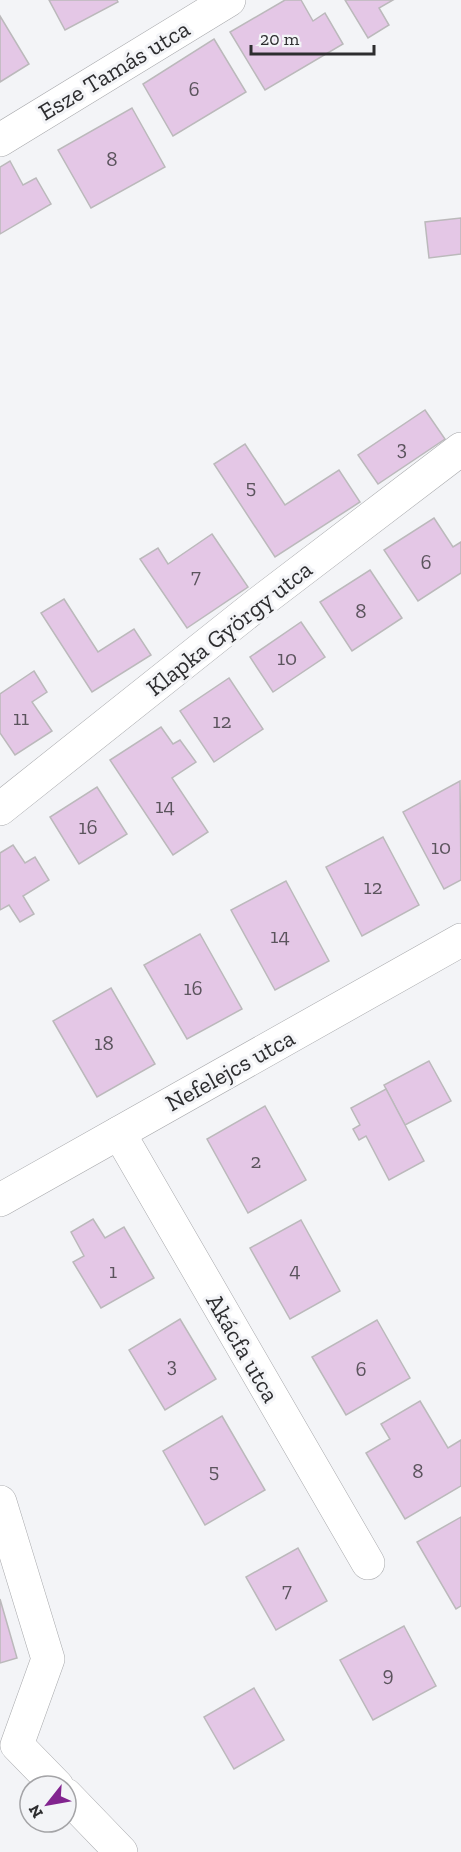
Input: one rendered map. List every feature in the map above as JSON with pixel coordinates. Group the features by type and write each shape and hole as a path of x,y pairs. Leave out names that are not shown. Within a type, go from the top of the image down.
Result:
{"street":[{"name":"Esze Tamás utca","path":"0,140 229,0"},
{"name":"Klapka György utca","path":"0,809 259,603 461,449"},
{"name":"Nefelejcs utca","path":"0,1200 461,940"},
{"name":"Akácfa utca","path":"119,1133 368,1563"},
{"path":"0,1502 48,1659 9,1749 41,1774"},
{"path":"78,1807 122,1852"}],"building":[{"path":"49,0 117,0 118,2 65,30"},
{"path":"285,0 301,0 313,21 325,13 343,44 265,90 230,32"},
{"path":"345,0 393,0 379,8 389,25 368,38"},
{"path":"0,16 29,64 0,82"},
{"path":"214,39 246,92 173,136 143,84"},
{"path":"132,108 165,167 91,208 58,150"},
{"path":"10,161 23,185 36,178 51,204 0,234 0,167"},
{"path":"461,218 461,254 429,258 425,222"},
{"path":"425,410 445,439 378,484 358,455"},
{"path":"245,444 285,505 339,470 360,502 275,557 214,464"},
{"path":"434,518 453,547 461,542 461,573 418,601 384,550"},
{"path":"212,534 248,587 187,628 140,559 158,548 168,564"},
{"path":"370,570 402,618 352,651 320,602"},
{"path":"64,599 98,652 134,629 151,655 92,692 41,613"},
{"path":"301,622 325,657 273,692 250,657"},
{"path":"34,671 47,692 32,702 52,731 15,755 0,733 0,694"},
{"path":"229,678 263,729 214,762 180,711"},
{"path":"161,727 173,744 180,740 196,762 172,778 208,832 173,855 110,760"},
{"path":"460,781 461,880 444,889 403,812"},
{"path":"97,787 127,834 79,864 50,817"},
{"path":"383,837 419,905 362,936 326,867"},
{"path":"13,845 25,863 35,857 49,880 23,896 34,914 20,922 9,905 0,910 0,853"},
{"path":"286,881 329,961 275,990 231,910"},
{"path":"200,934 242,1009 187,1039 144,965"},
{"path":"111,988 155,1064 97,1097 53,1021"},
{"path":"429,1061 451,1101 405,1125 384,1085"},
{"path":"386,1089 424,1161 389,1180 366,1136 359,1140 353,1129 360,1125 351,1108"},
{"path":"265,1106 306,1180 248,1213 207,1139"},
{"path":"93,1219 105,1238 124,1227 154,1278 101,1308 73,1262 84,1256 71,1232"},
{"path":"301,1220 340,1291 290,1319 250,1248"},
{"path":"180,1319 216,1379 165,1410 129,1350"},
{"path":"377,1320 410,1378 346,1415 312,1357"},
{"path":"420,1401 448,1448 461,1440 461,1486 405,1519 366,1453 390,1439 381,1424"},
{"path":"222,1416 265,1490 205,1525 163,1451"},
{"path":"461,1517 461,1606 456,1609 417,1542"},
{"path":"298,1548 327,1601 276,1630 246,1577"},
{"path":"0,1599 17,1658 0,1663"},
{"path":"404,1626 436,1686 373,1720 340,1660"},
{"path":"254,1688 284,1740 234,1769 204,1717"}]}
